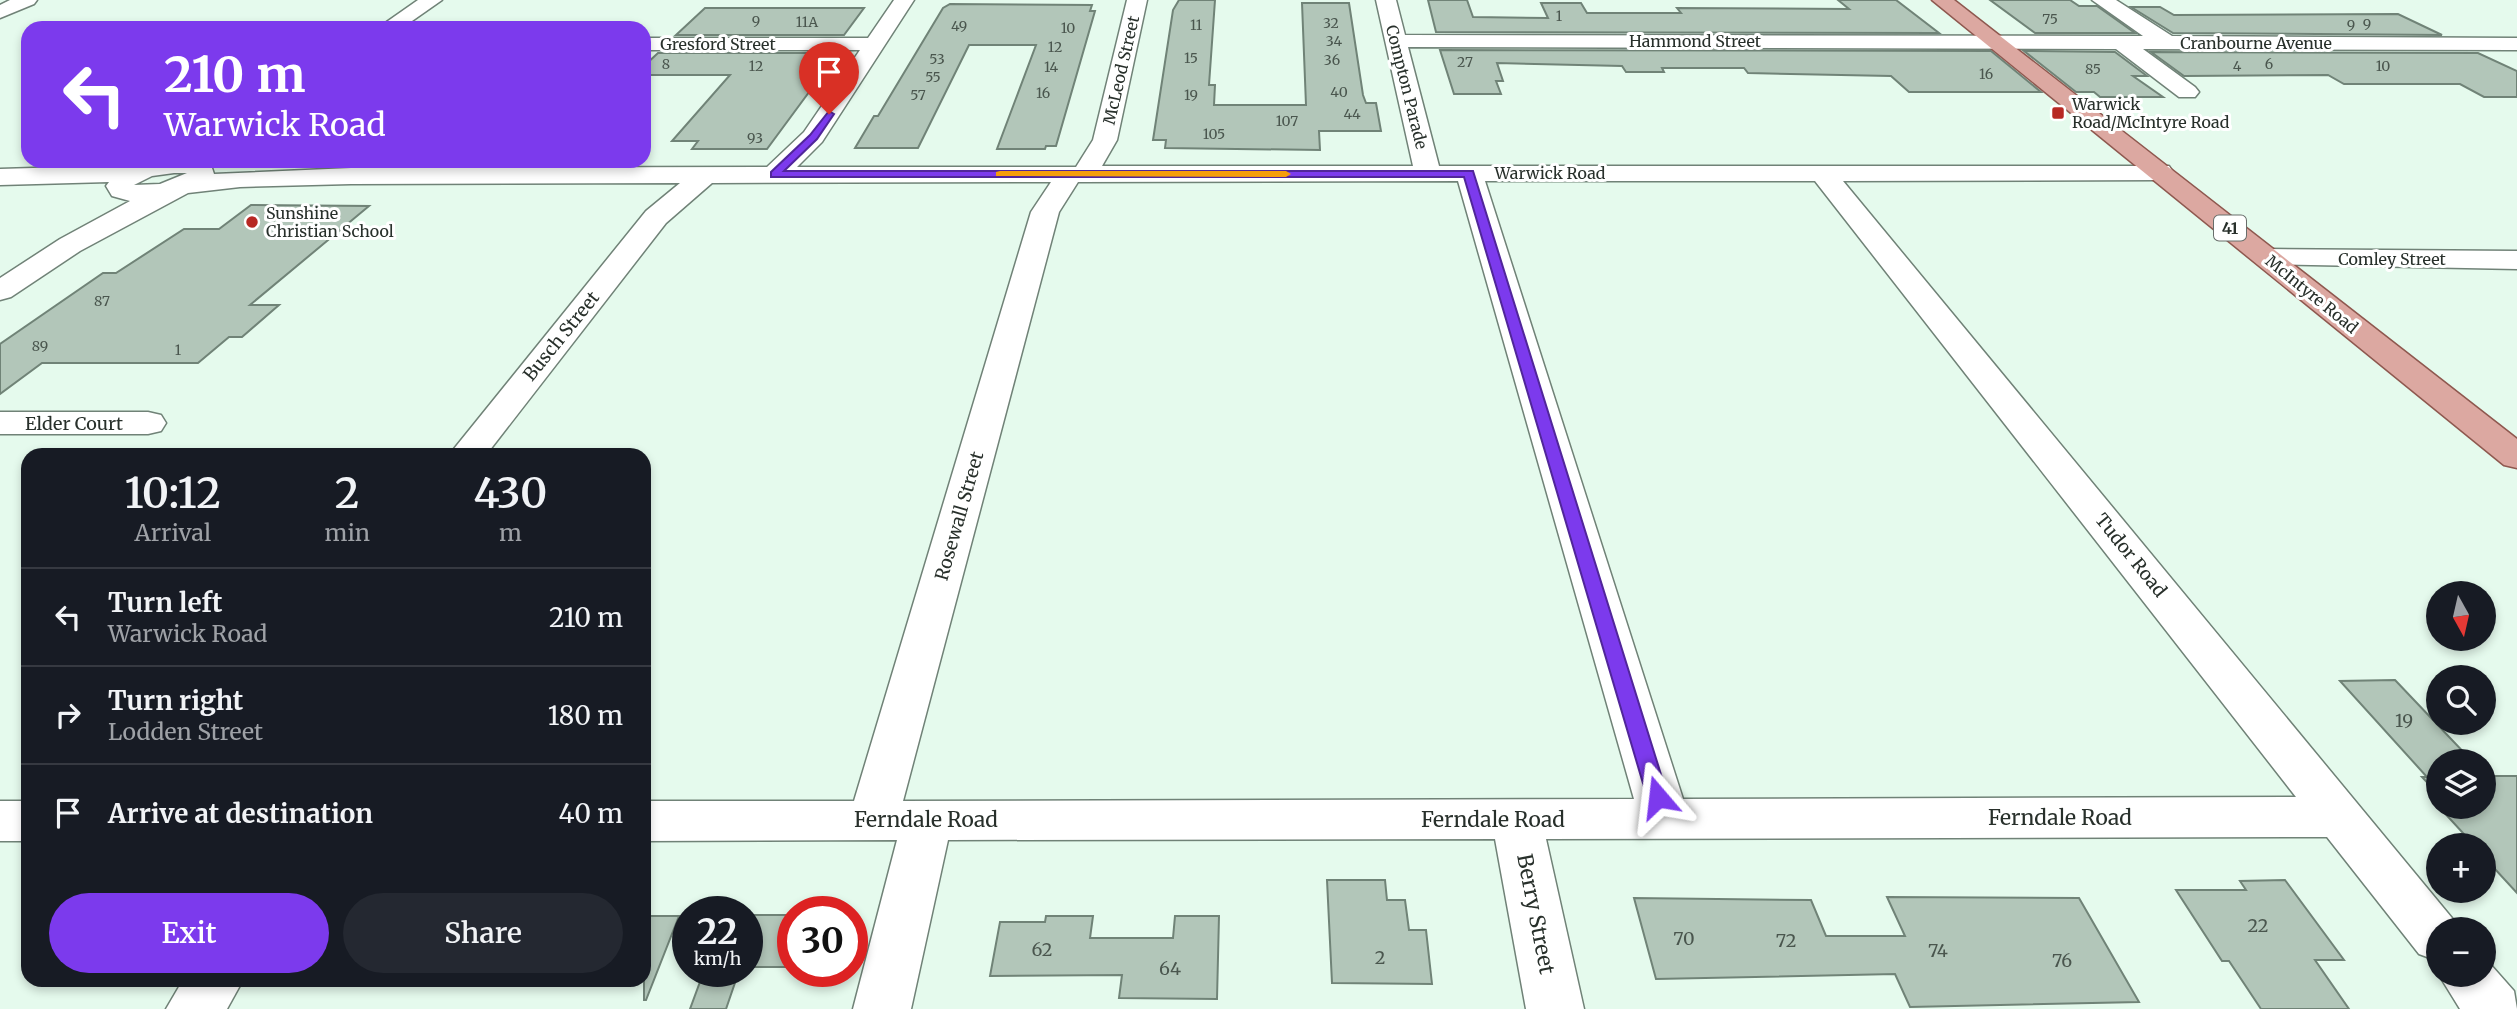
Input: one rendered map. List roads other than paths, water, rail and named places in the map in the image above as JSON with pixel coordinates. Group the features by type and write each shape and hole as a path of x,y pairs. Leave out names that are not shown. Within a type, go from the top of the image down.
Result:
{"main road":[{"name":"McIntyre Road","path":"1942,0 2517,457"}],"street":[{"path":"0,12 27,0"},
{"path":"399,21 432,0"},
{"path":"774,174 813,137 904,0"},
{"name":"McLeod Street","path":"1113,174 1105,140 1137,0"},
{"name":"Compton Parade","path":"1386,0 1428,174"},
{"path":"2102,0 2168,43"},
{"name":"Hammond Street","path":"1397,41 1995,42"},
{"name":"Cranbourne Avenue","path":"1995,42 2517,44"},
{"path":"2120,42 2187,92"},
{"name":"Gresford Street","path":"651,44 875,44"},
{"path":"801,175 813,137"},
{"name":"McLeod Street","path":"1077,174 1105,140"},
{"path":"8,177 140,176 165,168"},
{"name":"Warwick Road","path":"192,174 240,179 774,174 2160,172"},
{"path":"1469,173 1664,817"},
{"name":"Tudor Road","path":"1824,173 2426,923"},
{"path":"140,176 147,193 192,174"},
{"path":"0,291 70,245 192,174"},
{"name":"Rosewall Street","path":"1038,174 1045,212"},
{"name":"Rosewall Street","path":"873,820 1045,212 1077,174"},
{"name":"Busch Street","path":"656,217 673,175"},
{"name":"Busch Street","path":"473,448 656,217 706,175"},
{"path":"70,245 116,206 140,176"},
{"name":"Comley Street","path":"2268,258 2517,260"},
{"path":"0,264 42,263"},
{"name":"Elder Court","path":"0,423 148,424"},
{"name":"Ferndale Road","path":"651,821 2342,817"},
{"path":"882,1009 928,819"},
{"name":"Berry Street","path":"1517,820 1555,1009"},
{"path":"0,821 21,821"},
{"path":"195,1009 210,987"},
{"path":"2477,987 2494,1009"}],"place":[{"name":"Warwick Road/McIntyre Road","path":"2058,113"},
{"name":"Sunshine Christian School","path":"252,222"}]}
